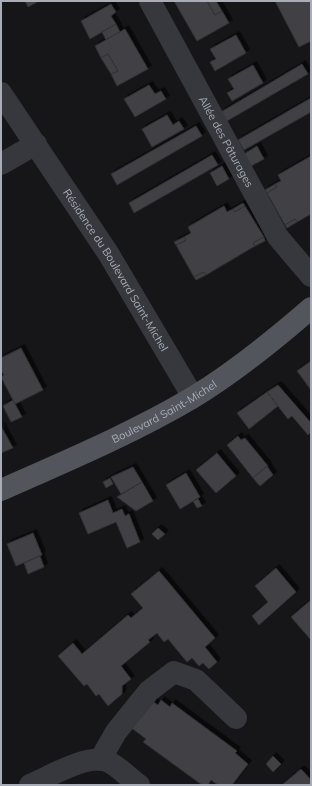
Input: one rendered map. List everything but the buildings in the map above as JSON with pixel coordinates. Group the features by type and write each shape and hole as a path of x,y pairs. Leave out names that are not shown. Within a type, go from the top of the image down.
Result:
{"main road":[{"name":"Boulevard Saint-Michel","path":"1,490 103,445 193,397 237,368 311,308"}],"street":[{"name":"Allée des Pâturages","path":"150,1 278,237 311,276"},
{"name":"Résidence du Boulevard Saint-Michel","path":"1,93 108,253 193,397"},
{"path":"1,164 36,144"},
{"path":"100,760 116,732 149,691 174,672 196,680 236,718"},
{"path":"30,785 82,761 100,760 108,762 139,785"}]}
